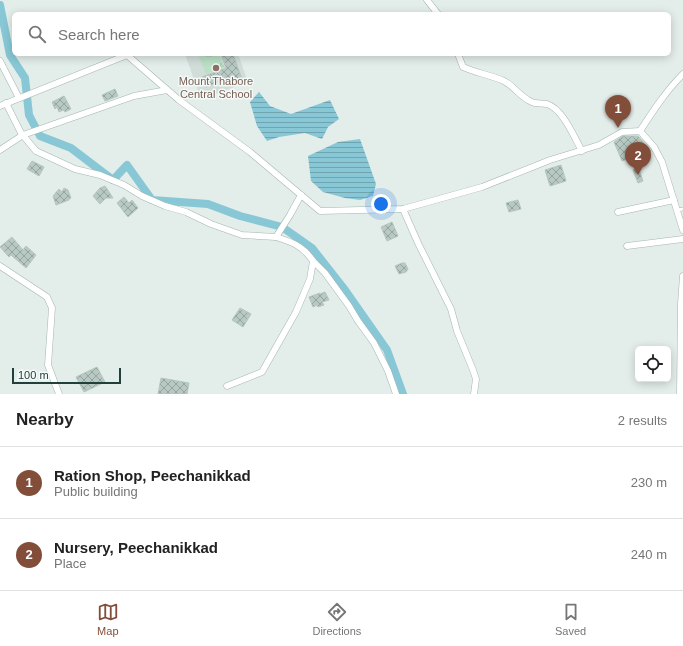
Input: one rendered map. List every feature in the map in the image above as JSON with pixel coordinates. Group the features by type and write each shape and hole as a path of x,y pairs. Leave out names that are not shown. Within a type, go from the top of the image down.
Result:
{"street":[{"path":"426,0 436,12"},
{"path":"0,106 125,56"},
{"path":"128,56 179,100 250,152 320,211 403,210 482,187 550,160 599,145 622,132 640,131"},
{"path":"459,56 463,67 506,82 532,102 547,104 556,110 567,124 582,151"},
{"path":"0,61 20,98"},
{"path":"640,131 655,107 683,74"},
{"path":"0,150 22,135 134,96 167,90"},
{"path":"6,103 22,135 36,151 75,168 100,175 124,185 142,196 165,206 186,212 211,224 242,235 276,237 299,246 307,252 325,274 374,343 388,371 396,394"},
{"path":"640,131 654,147 662,162 674,200 680,210 683,230"},
{"path":"276,237 301,195"},
{"path":"618,212 674,200"},
{"path":"403,210 451,309 457,331 474,370 476,379 474,394"},
{"path":"627,246 683,239"},
{"path":"227,386 262,372 296,312 310,279 313,261"},
{"path":"0,266 47,297 52,308 48,365 59,394"},
{"path":"680,394 682,342 681,304 683,276"}],"shaded area":[{"name":"Mount Thabore Central School","path":"186,56 239,56 248,82 201,99"}],"green space":[{"path":"199,56 220,56 224,67 206,74"}],"water":[{"path":"259,92 270,106 291,114 330,100 339,119 328,127 322,139 305,133 279,137 267,141 257,126 250,102"},
{"path":"360,139 376,184 373,196 360,200 345,198 323,192 311,181 308,156 338,142"}],"building":[{"path":"222,56 234,56 243,82 232,86 229,78 206,87 202,77 226,68"},
{"path":"115,89 118,96 105,101 102,95"},
{"path":"64,96 71,109 65,112 63,110 59,112 57,107 55,109 52,102"},
{"path":"623,136 638,136 651,151 622,161 614,142"},
{"path":"32,161 44,167 39,176 27,169"},
{"path":"561,165 566,181 550,186 545,170"},
{"path":"638,167 643,181 638,183 633,170"},
{"path":"105,186 113,198 106,198 100,204 93,196 100,188"},
{"path":"64,188 68,190 71,198 56,205 53,196 59,189 62,192"},
{"path":"124,197 129,203 132,200 138,208 128,217 117,203"},
{"path":"518,200 521,209 509,212 506,203"},
{"path":"392,222 398,236 387,241 381,227"},
{"path":"12,237 23,250 26,246 36,255 26,268 11,255 9,257 0,247"},
{"path":"405,263 408,269 406,272 399,274 395,266"},
{"path":"325,292 329,300 322,302 324,305 318,307 317,305 313,307 309,297"},
{"path":"240,308 251,314 243,327 232,320"},
{"path":"97,367 105,382 84,392 76,377"},
{"path":"161,378 189,383 187,394 158,394"}],"waterway":[{"path":"0,5 10,55 25,78 29,115 40,136 71,148 113,180 127,165 152,200 208,204 240,216 282,227 312,248 345,290 387,350 403,394"}],"place":[{"name":"Mount Thabore Central School","path":"216,68"},
{"name":"Ration Shop, Peechanikkad","path":"618,128"},
{"name":"Nursery, Peechanikkad","path":"638,175"}]}
